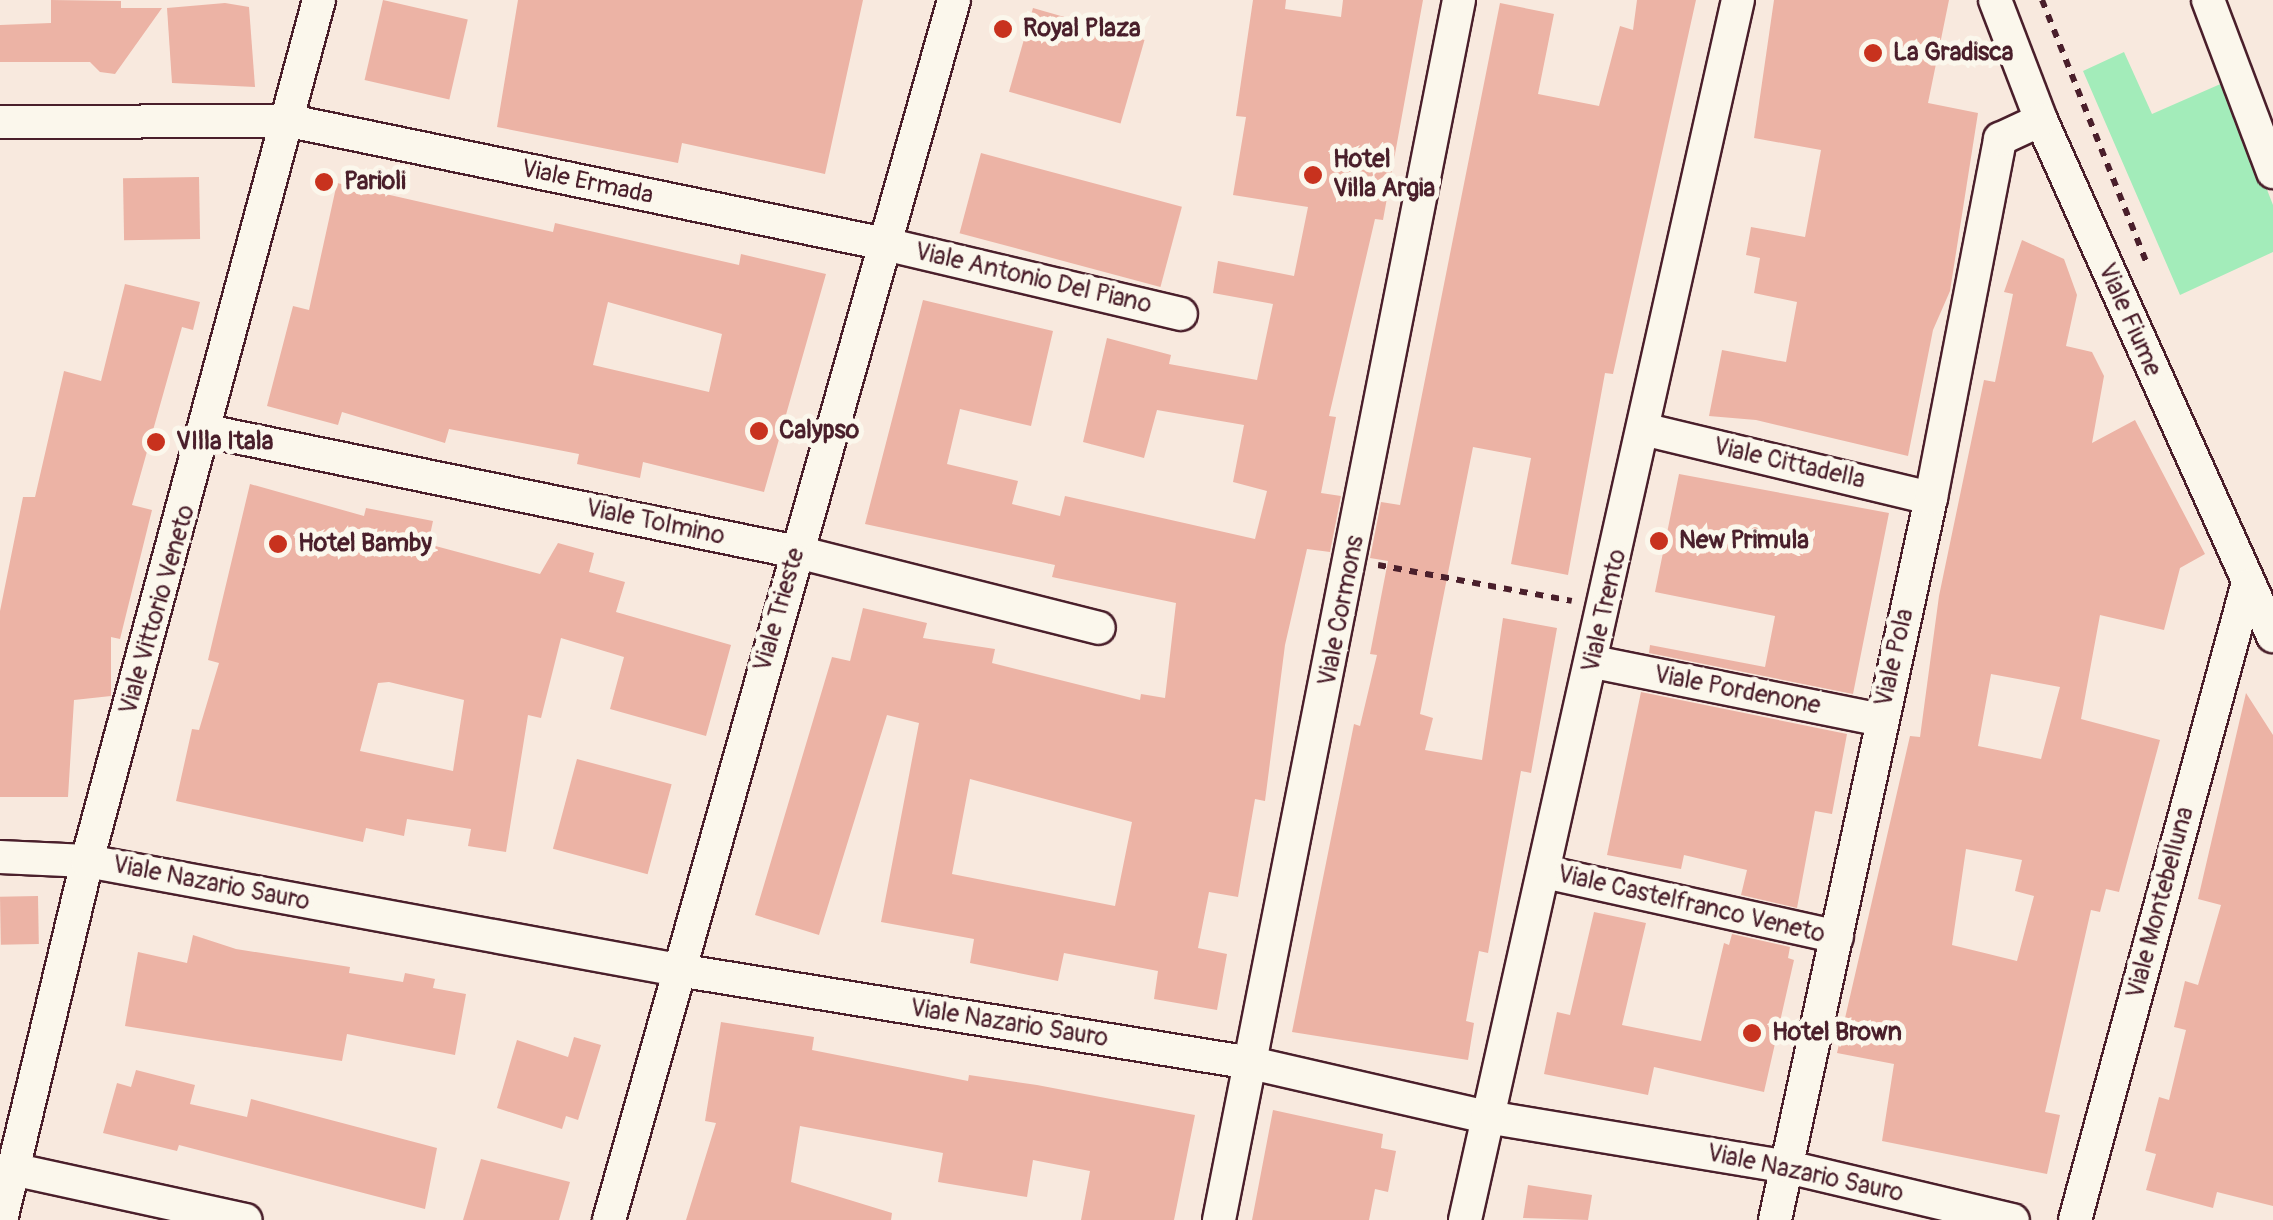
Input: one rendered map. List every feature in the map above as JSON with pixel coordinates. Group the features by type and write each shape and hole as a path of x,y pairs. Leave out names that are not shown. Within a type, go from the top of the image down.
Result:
{"street":[{"name":"Viale Vittorio Veneto","path":"1,1220 87,861 208,432 319,0"},
{"name":"Viale Trieste","path":"609,1220 954,0"},
{"name":"Viale Cormons","path":"1219,1220 1352,560 1459,0"},
{"name":"Viale Trento","path":"1465,1220 1646,430 1738,0"},
{"name":"Viale Fiume","path":"1996,0 2040,120 2246,586 2273,636"},
{"path":"2208,0 2273,172"},
{"name":"Viale Pola","path":"1775,1220 1931,498 2000,138 2040,120"},
{"name":"Viale Ermada","path":"0,122 290,121 884,244"},
{"name":"Viale Antonio Del Piano","path":"884,244 1181,314"},
{"name":"Viale Cittadella","path":"1646,430 1931,498"},
{"name":"Viale Tolmino","path":"208,432 797,552 1099,628"},
{"name":"Viale Montebelluna","path":"2075,1220 2246,586"},
{"name":"Viale Pordenone","path":"1594,662 1880,720"},
{"name":"Viale Nazario Sauro","path":"0,857 87,861 678,970 1251,1063 1487,1117 1788,1167 2006,1219"},
{"name":"Viale Castelfranco Veneto","path":"1545,872 1837,937"},
{"path":"12,1168 245,1220"}],"path":[{"path":"2042,0 2154,284"},
{"path":"1352,560 1606,607"}],"green space":[{"path":"2124,52 2152,114 2225,82 2273,205 2273,252 2180,295 2083,71"}],"building":[{"path":"51,0 121,1 121,8 162,8 115,74 100,72 90,62 0,62 0,25 51,23"},
{"path":"383,0 468,20 449,99 365,80"},
{"path":"518,0 863,0 825,174 682,143 678,163 497,127"},
{"path":"1253,0 1286,0 1285,9 1341,17 1343,0 1423,0 1383,220 1375,219 1329,416 1336,417 1321,493 1341,496 1330,552 1307,549 1285,645 1265,801 1255,799 1238,897 1209,892 1198,948 1227,954 1217,1010 1154,999 1158,971 1064,953 1058,981 970,963 974,939 881,922 919,723 887,715 819,935 755,915 832,657 850,661 863,608 927,623 923,638 995,649 992,663 1140,700 1141,694 1165,698 1176,603 1052,577 1055,565 865,524 923,300 1053,331 1031,426 960,409 947,464 1018,481 1012,504 1060,516 1065,496 1255,539 1267,491 1233,482 1244,425 1157,410 1144,458 1083,442 1107,338 1171,355 1169,364 1257,380 1273,304 1213,293 1218,261 1294,276 1308,207 1233,195 1246,117 1236,116","holes":["970,779 1132,822 1115,906 952,874"]},
{"path":"1637,0 1696,0 1613,374 1605,373 1568,575 1511,564 1531,458 1473,447 1420,714 1433,718 1425,750 1482,760 1503,618 1557,628 1531,773 1521,771 1488,953 1479,951 1466,1021 1474,1023 1468,1060 1292,1032 1354,724 1360,726 1377,655 1370,654 1388,561 1370,558 1381,502 1400,505 1500,3 1554,14 1538,94 1599,106 1620,26 1633,30"},
{"path":"1774,0 1949,0 1928,103 1978,113 1950,291 1933,330 1908,456 1756,420 1709,416 1722,350 1786,362 1797,302 1754,293 1760,258 1746,255 1751,227 1805,237 1821,150 1754,138"},
{"path":"225,3 249,7 255,87 172,83 167,8"},
{"path":"1033,8 1145,40 1121,124 1009,92"},
{"path":"981,153 1182,207 1160,287 960,233"},
{"path":"199,177 200,239 124,240 123,178"},
{"path":"337,183 553,232 555,223 739,265 741,254 826,274 764,492 643,462 640,478 577,464 579,454 449,429 445,443 342,412 338,425 267,406 293,306 309,310","holes":["608,302 722,334 709,392 593,365"]},
{"path":"2022,240 2064,259 2077,295 2066,346 2092,352 2104,376 2092,443 2135,420 2205,554 2180,568 2164,630 2100,615 2081,719 2160,740 2119,892 2106,889 2100,912 2091,910 2045,1112 2060,1115 2047,1174 1882,1141 1894,1064 1837,1053 1910,736 1920,737 1939,596 1984,380 1995,382 2013,294 2004,292","holes":["1991,674 2060,687 2041,759 1978,746","1966,849 2022,860 2015,891 2034,896 2017,961 1952,945"]},
{"path":"125,284 200,302 193,330 182,327 132,505 152,510 120,639 111,637 111,696 74,700 68,797 0,797 0,611 23,497 35,497 64,371 101,381"},
{"path":"1679,474 1889,513 1853,694 1649,653 1650,645 1765,667 1775,616 1655,592"},
{"path":"250,484 364,516 366,508 433,521 428,544 540,574 558,543 594,553 589,572 625,582 616,612 731,645 706,736 610,709 624,657 561,638 541,718 528,715 506,852 468,846 471,829 407,819 404,836 366,828 363,842 176,801 192,729 199,730 219,663 208,660","holes":["389,682 464,700 453,771 360,751 378,683"]},
{"path":"1641,692 1847,734 1832,814 1815,811 1797,908 1741,895 1747,870 1684,855 1681,869 1607,855"},
{"path":"2246,693 2273,735 2273,1206 2217,1192 2213,1208 2146,1190 2156,1154 2145,1151 2159,1097 2169,1100 2186,1030 2174,1027 2185,981 2198,985 2221,905 2198,899"},
{"path":"577,759 672,784 648,874 553,849"},
{"path":"38,896 39,944 1,945 0,897"},
{"path":"1594,912 1646,923 1622,1025 1701,1041 1724,943 1729,945 1732,934 1790,947 1788,958 1794,960 1764,1092 1654,1067 1648,1095 1544,1074 1557,1012 1570,1015"},
{"path":"193,935 236,949 350,967 349,973 403,982 405,973 435,979 433,988 466,994 455,1055 347,1034 342,1061 125,1026 138,952 187,963"},
{"path":"721,1022 814,1037 812,1050 968,1081 969,1075 1037,1085 1195,1115 1174,1220 1081,1220 1090,1171 1033,1160 1027,1197 938,1182 943,1153 800,1126 791,1182 892,1213 891,1220 686,1220 716,1123 705,1121"},
{"path":"574,1037 601,1045 578,1120 566,1116 562,1129 497,1108 517,1040 568,1057"},
{"path":"136,1070 195,1085 190,1104 247,1117 251,1099 437,1148 425,1209 179,1145 177,1151 103,1133 117,1083 131,1087"},
{"path":"1273,1110 1383,1134 1381,1148 1396,1151 1388,1192 1375,1189 1369,1220 1252,1220"},
{"path":"481,1159 570,1182 559,1220 463,1220"},
{"path":"1528,1185 1592,1195 1588,1220 1523,1218"}],"place":[{"name":"Royal Plaza","path":"1003,29"},
{"name":"La Gradisca","path":"1873,53"},
{"name":"Hotel Villa Argia","path":"1313,175"},
{"name":"Parioli","path":"324,182"},
{"name":"Calypso","path":"759,431"},
{"name":"VIlla Itala","path":"156,442"},
{"name":"New Primula","path":"1659,541"},
{"name":"Hotel Bamby","path":"278,544"},
{"name":"Hotel Brown","path":"1752,1033"}]}
